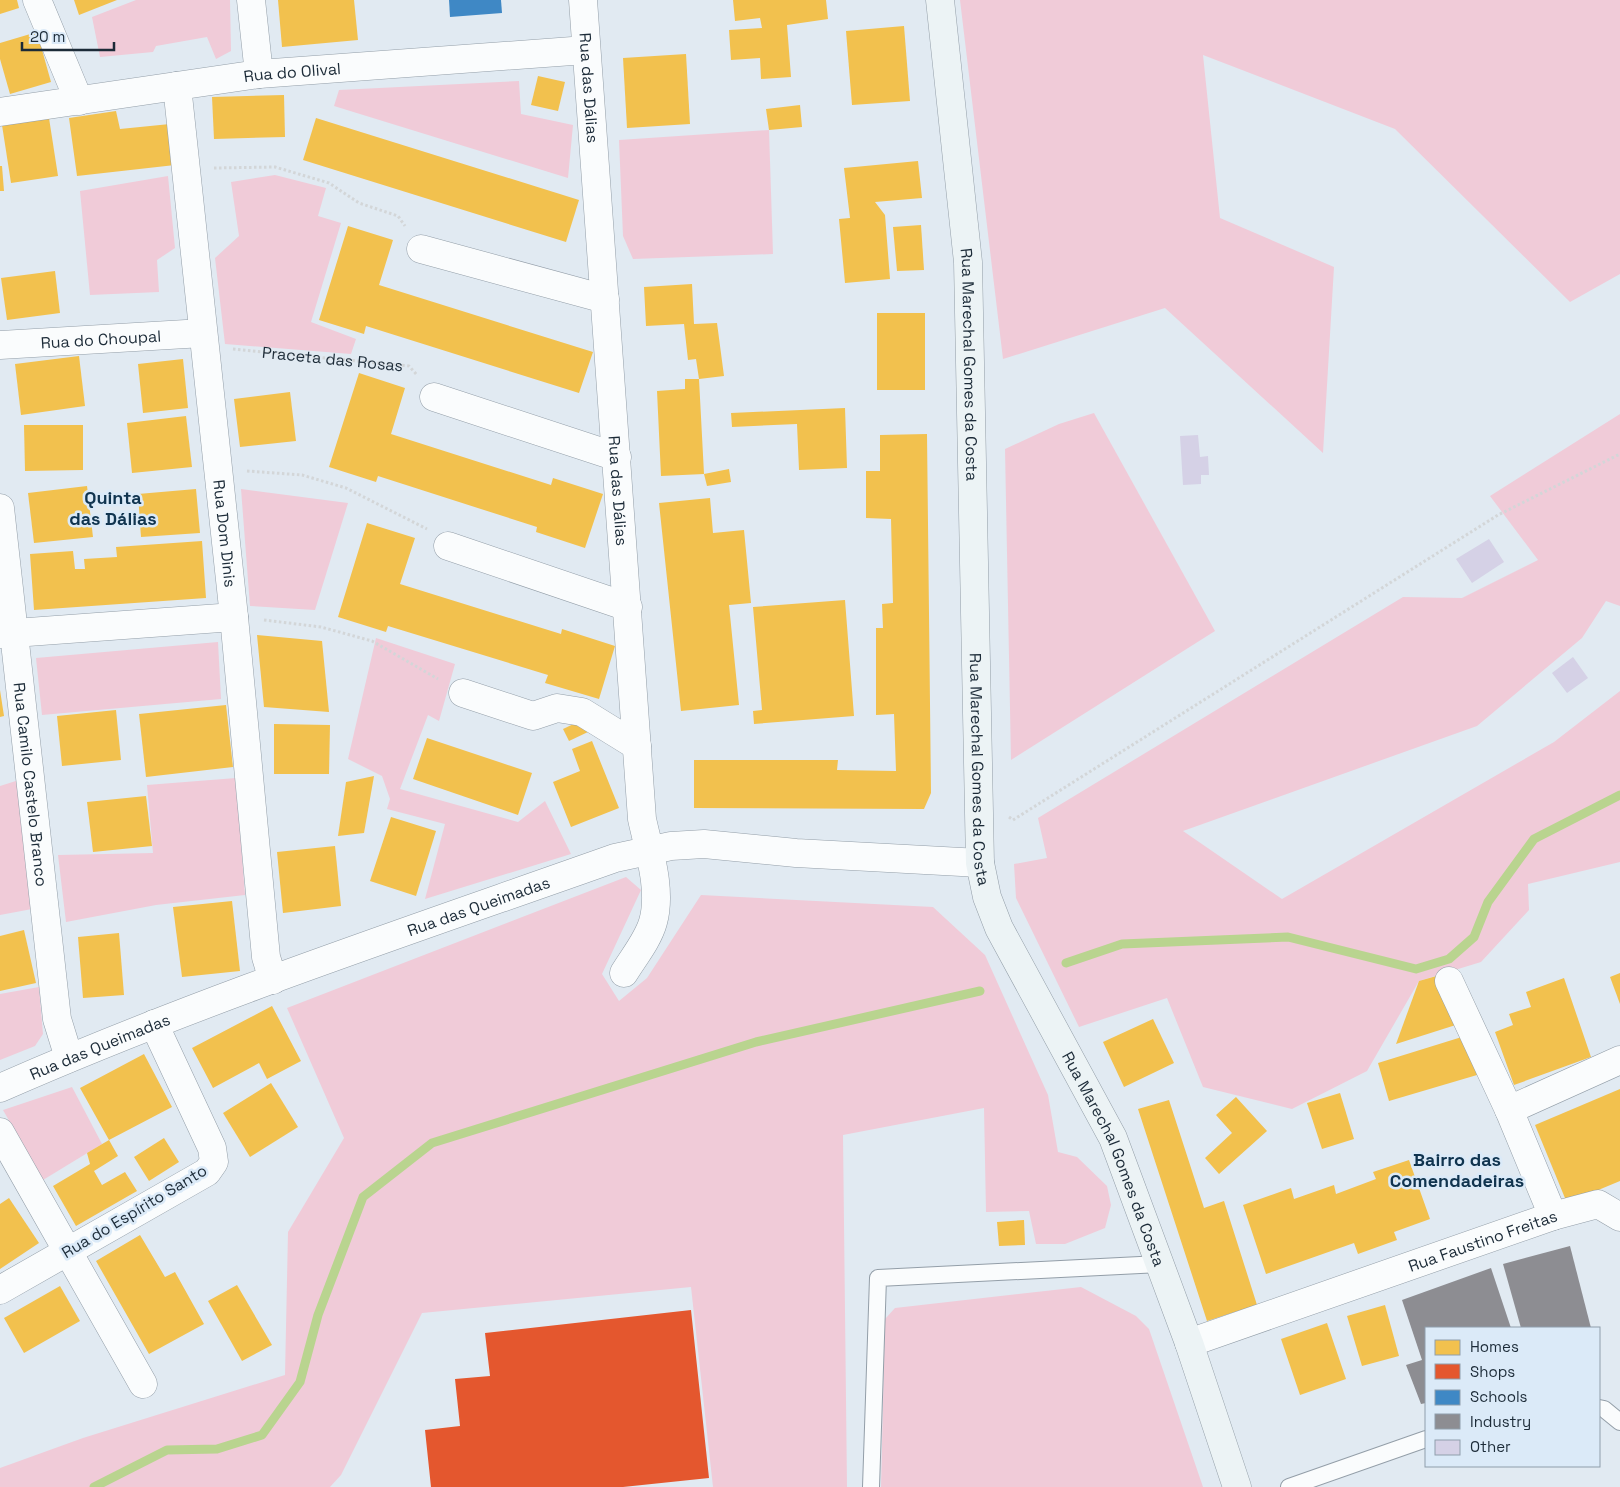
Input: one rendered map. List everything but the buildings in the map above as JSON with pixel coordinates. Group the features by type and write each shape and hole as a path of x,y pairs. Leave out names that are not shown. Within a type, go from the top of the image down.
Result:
{"main road":[{"name":"Rua Marechal Gomes da Costa","path":"940,0 968,262 980,863 988,897 999,928 1113,1138 1189,1342 1238,1487"}],"street":[{"path":"37,0 79,101"},
{"path":"251,0 259,74"},
{"name":"Rua das Dálias","path":"583,0 642,819 654,878 655,906 652,923 624,973"},
{"name":"Rua do Olival","path":"0,112 259,74 586,50"},
{"name":"Rua Dom Dinis","path":"177,86 234,617 266,957 274,980"},
{"path":"421,249 605,299"},
{"name":"Rua do Choupal","path":"0,345 204,340"},
{"path":"434,397 617,457"},
{"name":"Rua Camilo Castelo Branco","path":"0,508 7,634 57,1019 69,1058"},
{"path":"448,546 628,607"},
{"path":"7,634 234,617"},
{"path":"463,693 533,716 557,708 582,712 637,746"},
{"name":"Rua das Queimadas","path":"0,1088 154,1024 615,858 649,850 704,844 796,853 980,863"},
{"name":"Rua Faustino Freitas","path":"1189,1342 1553,1216 1509,1110 1449,981"},
{"name":"Rua do Espírito Santo","path":"0,1290 207,1172 214,1162 212,1148 154,1024"},
{"path":"1509,1110 1620,1060"},
{"path":"0,1132 143,1384"},
{"path":"1553,1216 1598,1204 1620,1217"}],"lane":[{"path":"871,1487 878,1278 1160,1264"},
{"path":"1600,1408 1604,1409 1620,1422"},
{"path":"1289,1487 1425,1439"}],"path":[{"path":"186,169 275,167 329,183 359,203 398,216 421,249"},
{"name":"Praceta das Rosas","path":"204,340 409,366 434,397"},
{"path":"978,797 1012,820 1498,515 1620,454"},
{"path":"217,469 302,475 346,488 430,530 448,546"},
{"path":"234,617 321,627 372,641 463,693"}],"shaded area":[{"path":"136,0 230,0 231,51 216,59 207,37 156,46 153,52 100,57 92,17"},
{"path":"960,0 1620,0 1620,274 1570,302 1395,129 1203,55 1220,218 1334,267 1323,453 1165,308 1003,359"},
{"path":"519,81 521,114 573,125 568,178 334,106 339,90"},
{"path":"769,130 773,254 633,259 623,236 619,140"},
{"path":"275,175 326,188 318,216 341,223 311,322 356,339 351,354 225,344 215,258 239,236 231,182"},
{"path":"168,176 175,248 157,260 159,292 90,295 80,191"},
{"path":"1094,413 1215,631 1011,760 1005,449 1059,424"},
{"path":"1620,414 1620,606 1606,601 1582,638 1477,726 1183,831 1282,899 1554,742 1620,691 1620,862 1528,884 1529,910 1481,962 1419,981 1367,1071 1292,1109 1203,1087 1167,998 1079,1027 1016,898 1014,864 1047,858 1038,818 1403,597 1462,598 1538,560 1490,496"},
{"path":"241,489 348,503 315,610 250,606"},
{"path":"376,638 455,664 439,721 428,715 400,789 518,822 545,801 571,854 425,899 445,824 387,809 390,799 382,776 348,759"},
{"path":"218,642 221,699 42,715 36,658"},
{"path":"236,778 245,895 156,905 66,922 58,855 153,853 147,785"},
{"path":"19,780 32,909 0,915 0,786"},
{"path":"626,877 641,890 602,974 619,1001 647,978 701,895 933,907 985,955 1048,1095 1058,1152 1077,1157 1107,1186 1111,1205 1105,1228 1065,1244 1036,1244 1029,1211 986,1212 984,1108 843,1135 847,1487 713,1487 691,1287 422,1313 341,1475 330,1487 0,1487 0,1468 83,1438 285,1375 288,1232 344,1138 287,1008"},
{"path":"39,987 43,1034 35,1046 0,1060 0,994"},
{"path":"72,1087 102,1144 43,1180 3,1110"},
{"path":"1081,1287 1136,1316 1149,1329 1203,1487 881,1487 885,1319 895,1308"}],"waterway":[{"path":"1066,963 1122,944 1288,937 1416,969 1449,959 1474,937 1488,902 1534,839 1620,795"},
{"path":"94,1487 167,1450 217,1449 262,1435 300,1382 318,1315 363,1197 432,1143 756,1042 980,991"}],"district":[{"name":"Quinta das Dálias","path":"113,508"},
{"name":"Bairro das Comendadeiras","path":"1457,1170"}]}
